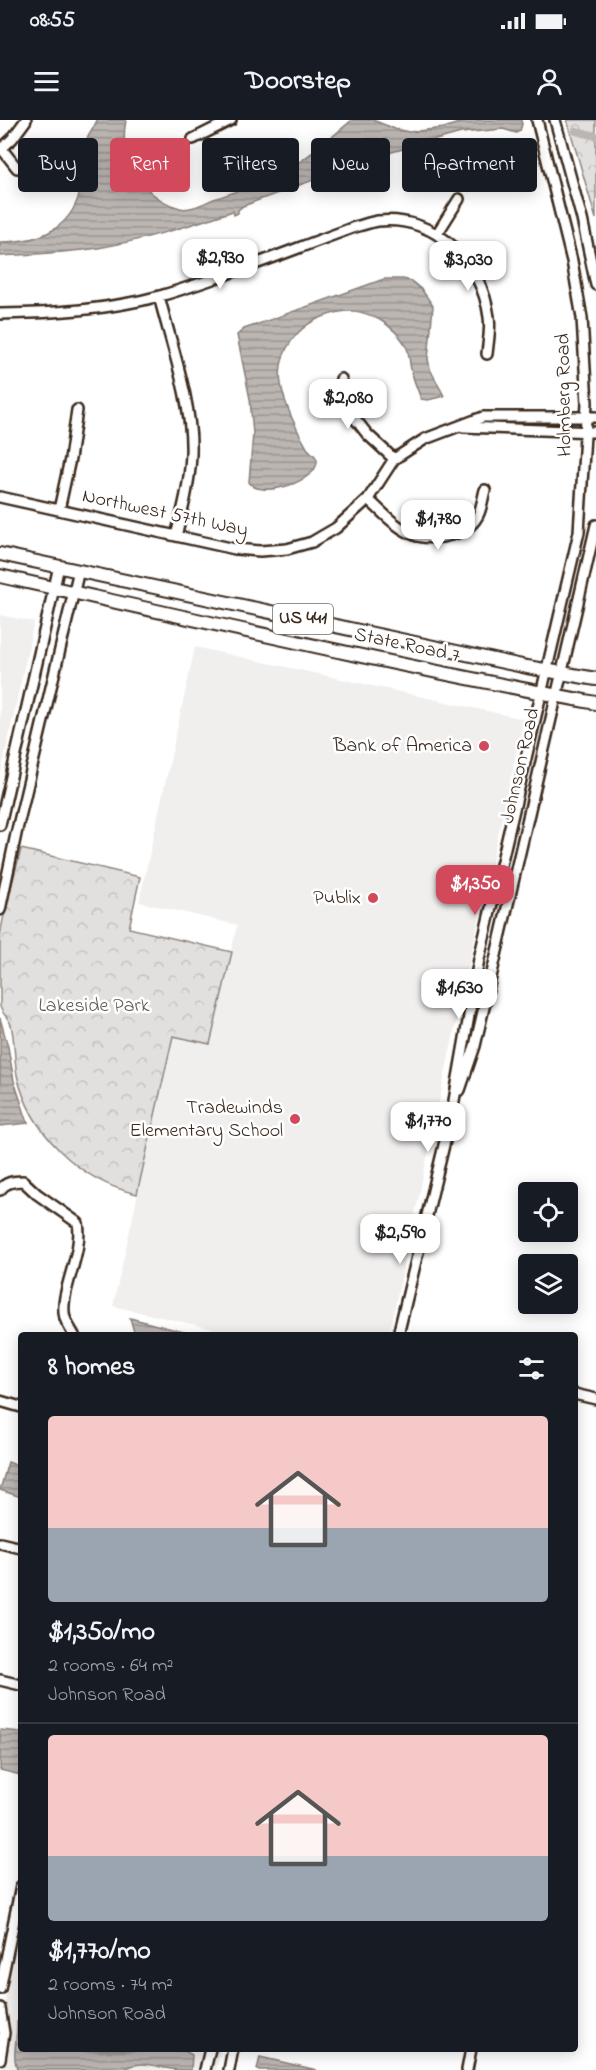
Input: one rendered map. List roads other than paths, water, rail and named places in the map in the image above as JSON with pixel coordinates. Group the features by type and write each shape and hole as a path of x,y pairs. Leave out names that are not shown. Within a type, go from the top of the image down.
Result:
{"main road":[{"name":"State Road 7","path":"0,554 596,679"},
{"name":"State Road 7","path":"0,576 354,654 596,703"}],"street":[{"path":"17,168 1,150 26,120"},
{"path":"192,139 231,120"},
{"name":"Holmberg Road","path":"537,120 578,290 591,417 577,543 546,670"},
{"path":"555,120 582,219 596,285"},
{"path":"437,234 459,199"},
{"path":"0,314 45,313 108,306 159,296 356,227 377,221 395,221 437,234 466,259 477,276 490,319 487,354"},
{"path":"159,296 183,389 191,452 189,484 176,536"},
{"path":"341,379 346,406 367,434 394,459"},
{"path":"59,510 77,410"},
{"name":"Northwest 57th Way","path":"0,497 235,549 260,551 287,549 312,542 336,528 368,500 394,459 425,439 483,417 591,417"},
{"name":"Northwest 57th Way","path":"457,427 591,432"},
{"path":"368,500 398,525 416,535 436,538 458,533 471,524 479,514 485,490"},
{"path":"561,673 596,525"},
{"path":"0,825 59,566"},
{"path":"0,910 79,570"},
{"name":"Johnson Road","path":"399,1332 452,1112 475,981 546,670"},
{"name":"Johnson Road","path":"452,1112 475,1046 561,673"},
{"path":"475,981 479,990 471,1027 475,1046"},
{"path":"0,1190 13,1181 23,1181 37,1194 78,1223 81,1236 64,1303 65,1317 72,1332"},
{"path":"578,1395 596,1399"},
{"path":"0,1401 18,1406"},
{"path":"0,1544 18,1547"},
{"path":"0,1680 18,1684"},
{"path":"0,1989 18,1901"},
{"path":"0,2008 4,2033 0,2059"},
{"path":"205,2070 209,2052"},
{"path":"229,2070 232,2052"},
{"path":"467,2070 470,2052"}],"waterway":[{"path":"576,131 596,136"}],"place":[{"name":"Bank of America","path":"484,746"},
{"name":"Publix","path":"373,898"},
{"name":"Tradewinds Elementary School","path":"295,1119"}],"park label":[{"name":"Lakeside Park","path":"94,1006"}]}
